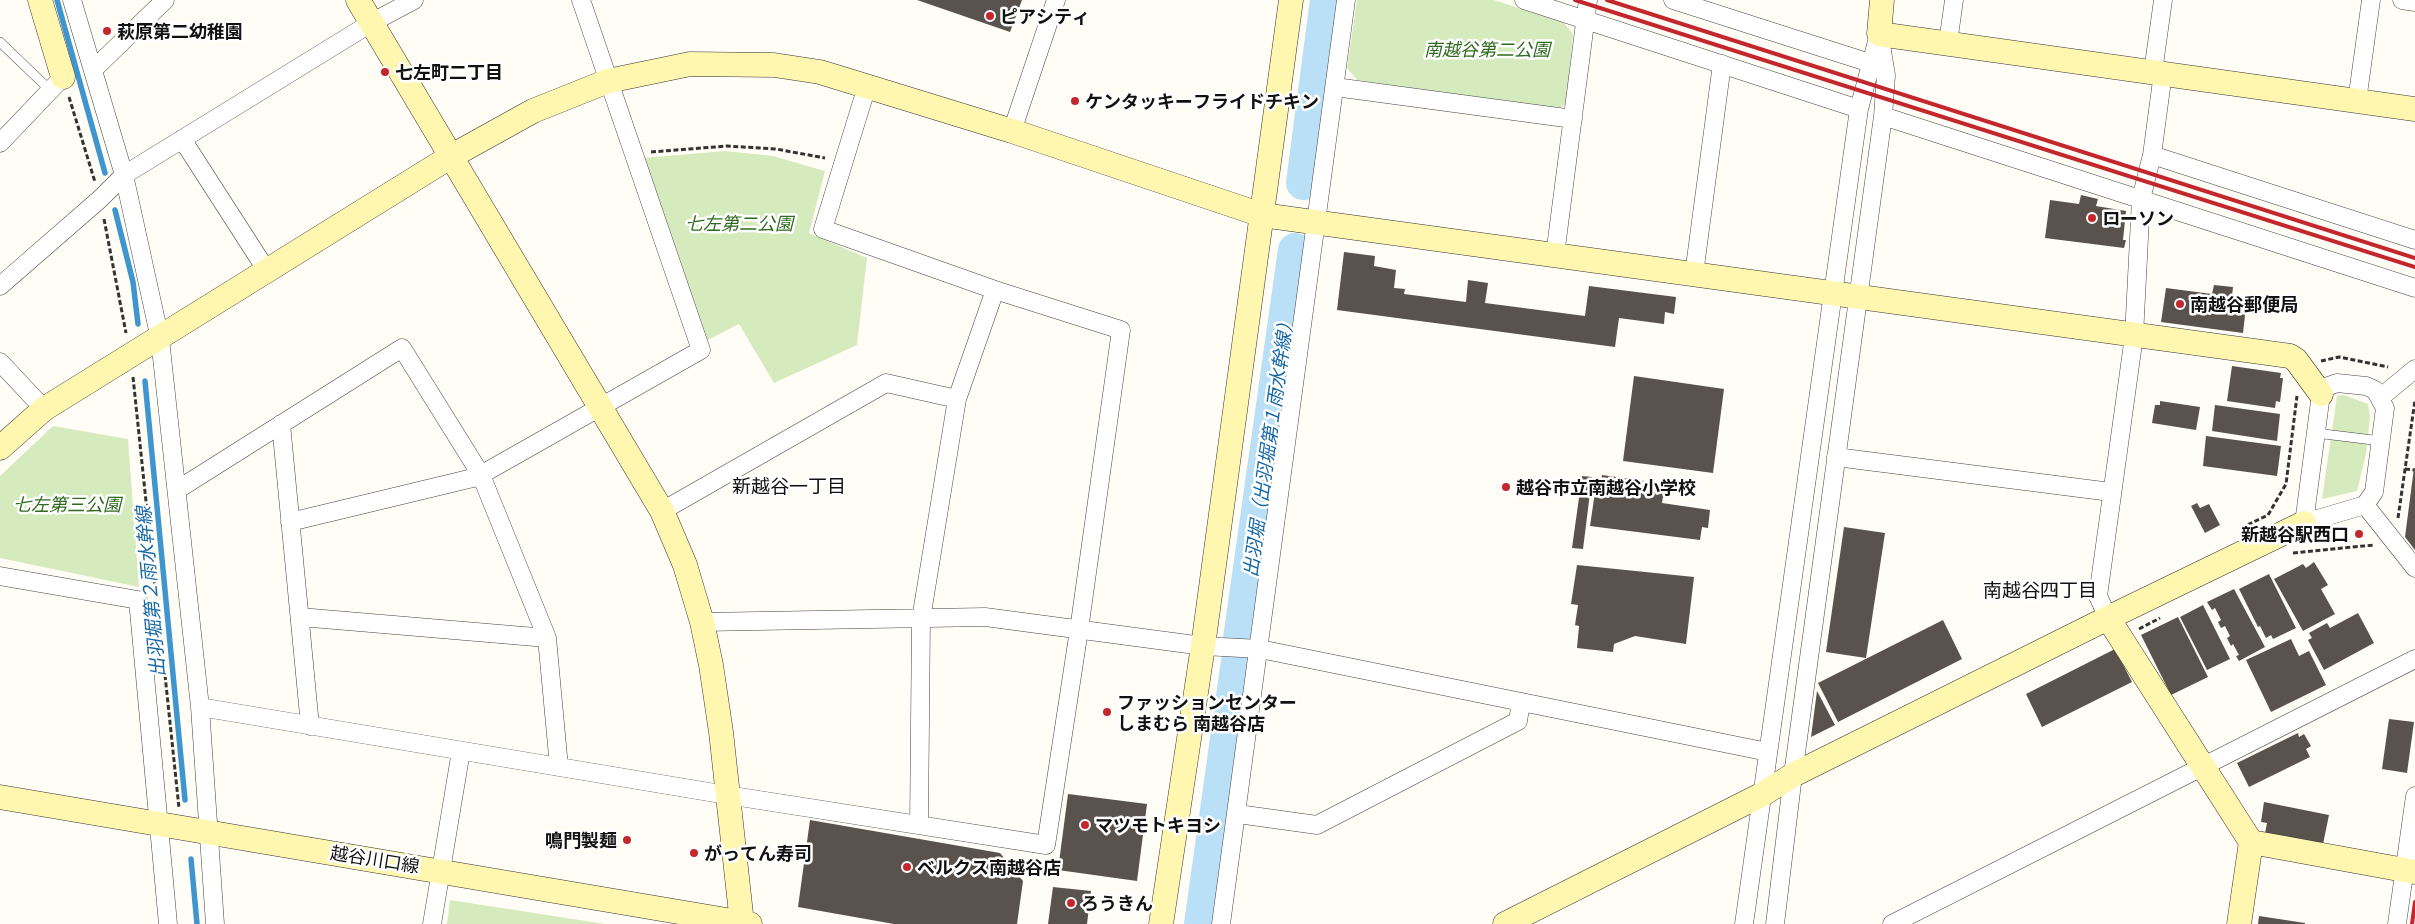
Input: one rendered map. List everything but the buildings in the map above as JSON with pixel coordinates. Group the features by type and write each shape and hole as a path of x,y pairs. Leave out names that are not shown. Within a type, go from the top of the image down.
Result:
{"street":[{"path":"2,138 56,84 40,0"},
{"path":"72,0 124,175 160,338 178,490 200,707 215,924"},
{"path":"93,70 165,0"},
{"path":"358,0 662,511 685,565 702,622 720,722 727,795 745,924"},
{"path":"0,286 100,199 124,175 372,23 414,0"},
{"path":"290,522 481,475 599,406 701,350 581,0"},
{"path":"1012,131 1056,0"},
{"path":"1161,924 1203,646 1290,0"},
{"path":"1222,924 1318,223 1346,0"},
{"path":"1524,0 1859,109"},
{"path":"1555,255 1588,0"},
{"path":"1673,0 1699,4 1870,64"},
{"path":"1744,924 1859,109 1879,34 1882,0"},
{"path":"1948,42 1954,0"},
{"path":"2163,0 2152,155 2141,199 2134,336 2098,596 2108,618 2251,842 2240,924"},
{"path":"2356,101 2371,0"},
{"path":"2402,0 2415,2"},
{"path":"1879,34 1948,42 2415,109"},
{"path":"1775,924 1793,774 1884,116 1886,75 1879,34"},
{"path":"0,448 44,409 450,157 533,111 608,81 690,64 774,65 820,72 1012,131 1262,215 1834,295 2290,356 2296,360 2320,394"},
{"path":"1694,274 1722,64"},
{"path":"200,707 727,795 1046,845 1079,630 1121,330 995,290 823,229 867,86"},
{"path":"1334,87 1573,119"},
{"path":"1884,116 2415,288"},
{"path":"182,139 267,272"},
{"path":"2152,155 2415,240"},
{"path":"919,825 921,619 957,400 995,290"},
{"path":"178,490 402,348 481,475 548,638 559,767"},
{"path":"0,362 44,409"},
{"path":"2381,397 2415,368"},
{"path":"662,511 886,383 957,400"},
{"path":"1505,924 1762,794 1793,774 2108,618 2304,523 2365,505 2374,492 2385,408 2381,397 2375,390 2366,386 2338,383 2326,387 2320,394 2304,523"},
{"path":"281,424 310,726"},
{"path":"1836,457 2111,492"},
{"path":"2365,505 2415,568"},
{"path":"0,576 138,600 168,924"},
{"path":"300,617 548,638"},
{"path":"702,622 985,617 1203,646 1260,650 1768,752"},
{"path":"1892,924 2415,659"},
{"path":"1238,814 1317,824 1518,721 1521,702"},
{"path":"432,924 461,751"},
{"path":"2397,924 2410,871 2415,796"},
{"name":"越谷川口線","path":"0,797 441,870 745,924"},
{"path":"2251,842 2410,871"}],"lane":[{"path":"0,42 56,84"},
{"path":"2316,432 2381,441"}],"path":[{"path":"56,84 100,199 131,356 157,602"},
{"path":"642,152 727,146 776,149 824,160 827,151"},
{"path":"2318,362 2339,357 2390,367"},
{"path":"2233,532 2268,515 2286,484 2297,395"},
{"path":"2396,526 2415,400"},
{"path":"2406,469 2414,470"},
{"path":"2286,554 2379,545"},
{"path":"2134,631 2164,616"},
{"path":"164,670 181,827"}],"green space":[{"name":"南越谷第二公園","path":"1357,0 1494,0 1564,23 1573,34 1566,104 1559,109 1357,80 1347,68"},
{"name":"七左第二公園","path":"725,151 773,156 825,171 809,233 867,258 857,345 774,383 739,324 704,342 643,158"},
{"path":"2344,395 2368,404 2370,417 2366,454 2357,491 2322,499 2337,396"},
{"name":"七左第三公園","path":"53,426 128,439 139,587 0,558 0,476"},
{"path":"450,900 605,924 447,924"}],"waterway":[{"name":"出羽堀第２雨水幹線","path":"57,0 105,173"},
{"name":"出羽堀（出羽堀第１雨水幹線）","path":"1303,183 1327,0"},
{"name":"出羽堀第２雨水幹線","path":"115,210 133,282 138,324"},
{"name":"出羽堀（出羽堀第１雨水幹線）","path":"1240,639 1295,250"},
{"name":"出羽堀第２雨水幹線","path":"145,381 185,800"},
{"name":"出羽堀（出羽堀第１雨水幹線）","path":"1201,924 1238,661"},
{"name":"出羽堀第２雨水幹線","path":"191,859 197,924"}],"railway":[{"path":"1575,0 2415,267"},
{"path":"1607,0 2415,258"},
{"path":"2412,924 2415,902"}],"place":[{"name":"ピアシティ","path":"990,16"},
{"name":"萩原第二幼稚園","path":"107,31"},
{"name":"七左町二丁目","path":"385,72"},
{"name":"ケンタッキーフライドチキン","path":"1075,101"},
{"name":"ローソン","path":"2092,218"},
{"name":"南越谷郵便局","path":"2180,304"},
{"name":"越谷市立南越谷小学校","path":"1506,487"},
{"name":"新越谷駅西口","path":"2359,534"},
{"name":"ファッションセンター しまむら 南越谷店","path":"1107,712"},
{"name":"マツモトキヨシ","path":"1085,825"},
{"name":"鳴門製麺","path":"627,840"},
{"name":"がってん寿司","path":"694,853"},
{"name":"ベルクス南越谷店","path":"907,867"},
{"name":"ろうきん","path":"1071,903"}],"district":[{"name":"新越谷一丁目","path":"789,486"},
{"name":"南越谷四丁目","path":"2040,590"}]}
